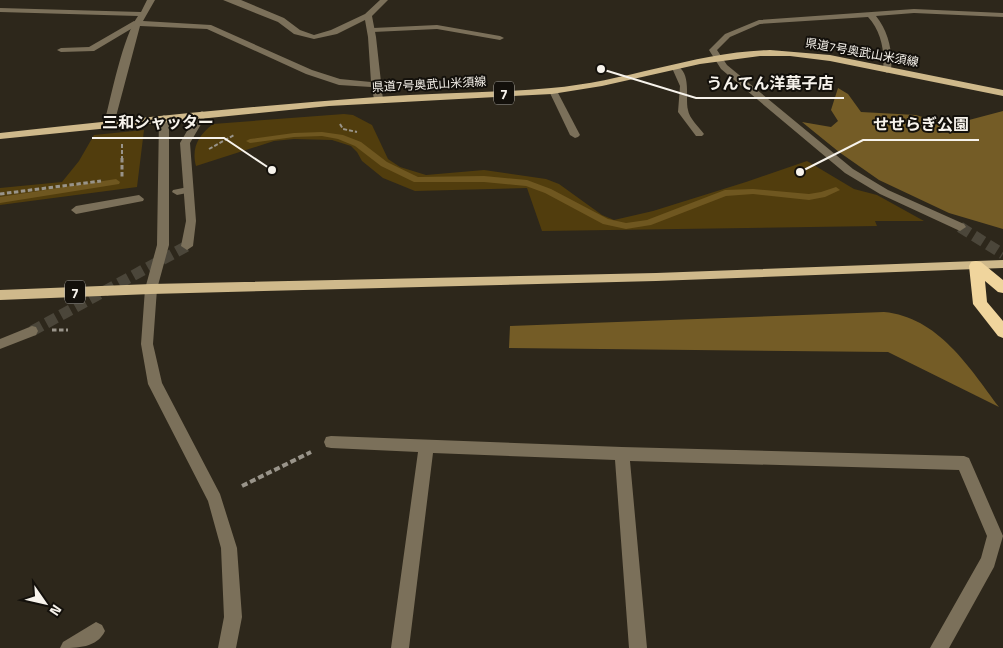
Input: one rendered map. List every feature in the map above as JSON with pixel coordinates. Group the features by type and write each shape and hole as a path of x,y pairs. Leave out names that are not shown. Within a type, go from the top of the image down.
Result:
{"highway":[{"path":"976,266 1003,288"},
{"path":"976,266 980,304 1003,332"}],"main road":[{"name":"県道7号奥武山米須線","path":"0,136 202,114 378,100 553,91 621,81 717,58 752,54 807,55 1003,93"},
{"name":"7","path":"0,295 150,289 656,277 1003,264"}],"street":[{"path":"109,124 137,23 151,0"},
{"path":"227,0 238,2 281,20 297,32 314,37 334,32 368,16 384,0"},
{"path":"0,10 144,14"},
{"path":"960,227 884,192 850,171 717,58 713,50 720,40 739,29 759,22 914,11 1003,15"},
{"path":"871,14 881,29 889,62 887,70"},
{"path":"368,16 373,30 374,84 378,100"},
{"path":"61,50 91,49 137,23 208,27 339,82 374,84"},
{"path":"373,30 437,28 500,38"},
{"path":"676,68 684,86 683,112 699,134"},
{"path":"553,91 575,136"},
{"path":"187,246 191,222 182,191 185,143 202,114"},
{"path":"164,118 163,245 150,289 147,344 155,384 216,499 229,548 232,617 227,648"},
{"path":"76,210 139,199"},
{"path":"0,344 32,331"},
{"path":"331,442 622,454 964,464 995,536 988,561 938,648"},
{"path":"400,648 426,447"},
{"path":"622,454 638,648"},
{"path":"69,648 96,631"}],"path":[{"path":"339,122 343,129 357,132"},
{"path":"205,152 237,133"},
{"path":"122,144 122,179 130,178"},
{"path":"0,194 103,181"},
{"path":"242,486 331,442"}],"shaded area":[{"path":"838,88 848,94 861,112 916,115 932,120 969,120 1003,111 1003,229 949,213 879,180 839,152 802,122 831,127 838,121 831,110"},
{"path":"344,114 353,115 372,125 388,159 400,167 426,175 484,170 546,179 559,184 602,215 614,220 653,211 807,161 854,189 877,195 924,221 875,221 877,226 542,231 527,188 415,191 383,178 362,161 351,146 332,140 294,139 274,141 196,166 195,147 197,142 213,124"},
{"path":"144,130 137,187 0,205 0,188 62,182 79,161 94,135"},
{"path":"884,312 903,316 921,323 936,334 964,361 999,407 888,352 509,348 510,326"}],"waterway":[{"path":"250,141 294,135 322,134 340,137 358,144 384,164 417,180 484,179 527,183 548,191 606,222 626,226 648,223 725,193 739,191 809,197 836,190"},
{"path":"0,200 116,182"}],"tunnel":[{"path":"960,227 1003,254"},
{"path":"32,331 187,246"}],"place":[{"name":"うんてん洋菓子店","path":"601,69"},
{"name":"三和シャッター","path":"272,170"},
{"name":"せせらぎ公園","path":"800,172"}]}
